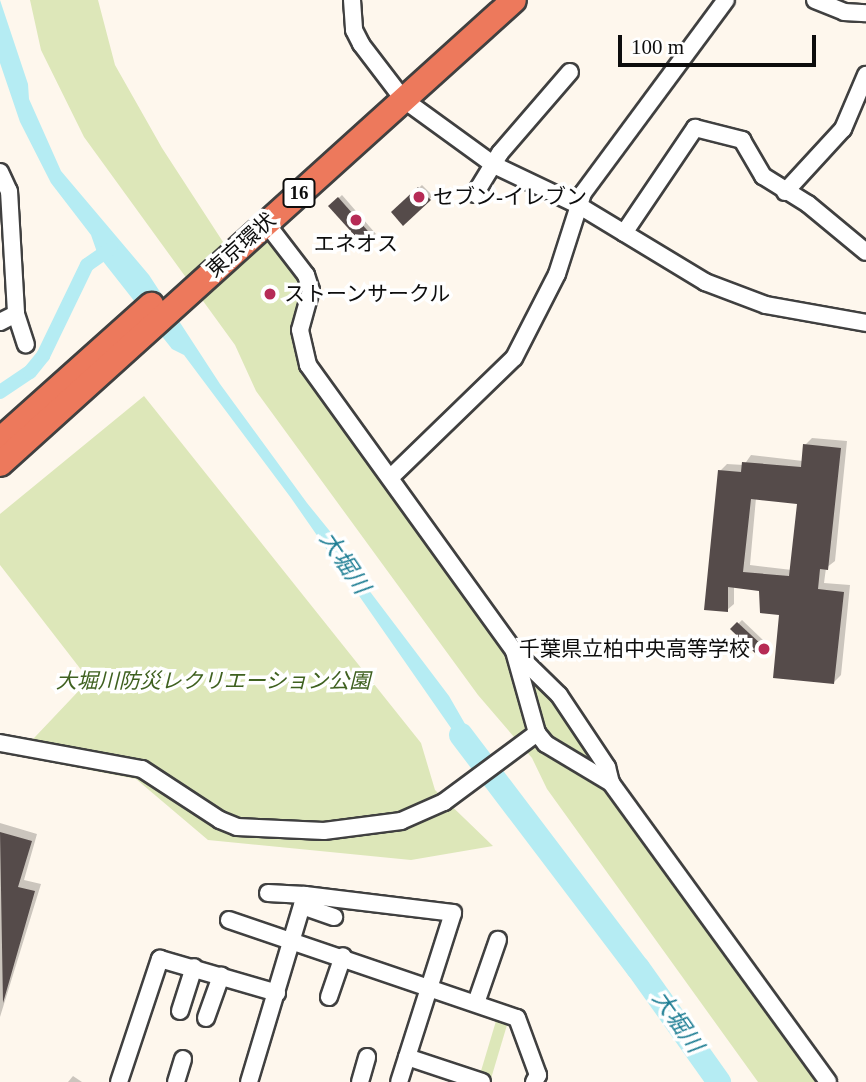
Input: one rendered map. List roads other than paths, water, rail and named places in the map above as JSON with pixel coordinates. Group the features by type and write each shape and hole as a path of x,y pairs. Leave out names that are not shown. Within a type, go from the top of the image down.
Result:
{"highway":[{"name":"東京環状","path":"189,281 266,223 399,93 489,0"},
{"name":"東京環状","path":"0,464 189,281 399,93 514,0"},
{"name":"東京環状","path":"0,440 128,338"}],"street":[{"path":"352,0 354,30 399,93 494,164 578,205 677,268 734,294 766,305 866,323"},
{"path":"391,477 514,358 557,274 578,205 591,179 674,76 726,0"},
{"path":"815,0 844,12 866,13"},
{"path":"475,194 494,164 570,72"},
{"path":"785,192 843,129 866,75"},
{"path":"624,233 695,128 742,140 763,176 818,211 866,252"},
{"path":"0,172 9,191 16,314 26,344"},
{"path":"266,223 306,275 311,290 300,330 308,365 514,651 559,695 602,759 611,783 828,1082"},
{"path":"0,322 16,314"},
{"path":"514,651 533,737 611,783"},
{"path":"0,743 26,751 142,769 225,817 324,831 401,821 465,788 533,737"},
{"path":"268,893 304,900 453,913 399,1082"},
{"path":"304,900 334,917"},
{"path":"249,1082 304,900"},
{"path":"229,920 293,943 342,956 517,1018 538,1075 534,1082"},
{"path":"476,1003 498,940"},
{"path":"329,997 342,956"},
{"path":"119,1082 160,959 277,993"},
{"path":"180,1012 194,967"},
{"path":"206,1018 221,976"},
{"path":"360,1082 367,1057"},
{"path":"407,1057 482,1082"},
{"path":"176,1082 183,1059"}],"water":[{"path":"0,0 28,84 29,99 61,171 149,275 220,384 307,503 367,577 368,589 449,696 484,757 476,764 291,498 184,355 172,349 98,255 91,235 51,183 20,122 0,63"}],"waterway":[{"path":"0,392 30,372 43,356 87,265 111,248"},
{"name":"大堀川","path":"461,735 638,968 719,1082"}],"place":[{"name":"セブン-イレブン","path":"419,197"},
{"name":"エネオス","path":"356,220"},
{"name":"ストーンサークル","path":"270,294"},
{"name":"千葉県立柏中央高等学校","path":"764,649"}],"park label":[{"name":"大堀川防災レクリエーション公園","path":"213,681"}]}
